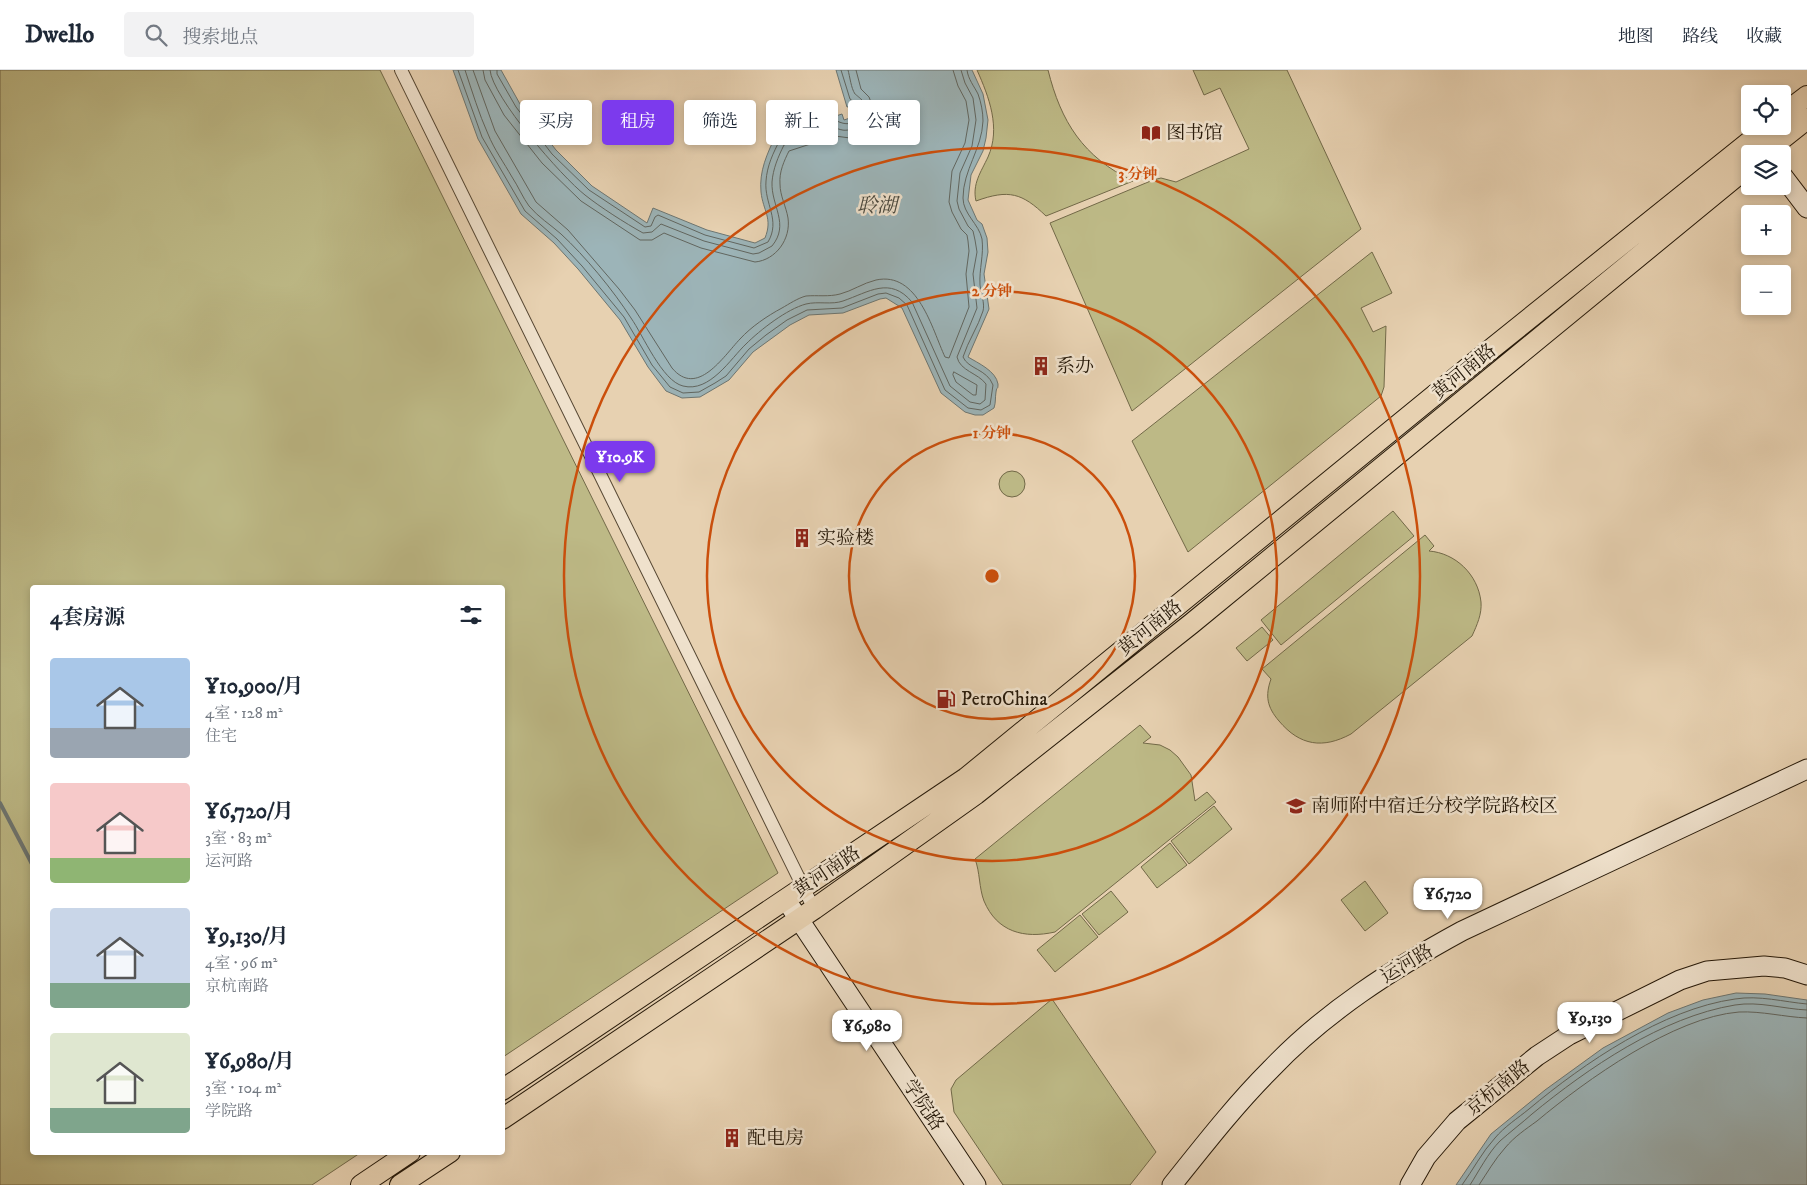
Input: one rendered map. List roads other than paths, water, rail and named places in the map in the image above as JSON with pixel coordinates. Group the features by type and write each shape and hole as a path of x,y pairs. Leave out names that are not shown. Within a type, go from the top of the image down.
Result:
{"main road":[{"path":"1791,108 1807,96"},
{"name":"黄河南路","path":"1764,145 1807,119"},
{"name":"黄河南路","path":"505,1088 966,778 1480,358 1741,162"},
{"name":"黄河南路","path":"505,1116 806,914 976,794 1168,642 1741,171"},
{"path":"361,1185 406,1155"},
{"path":"400,1185 445,1155"}],"street":[{"path":"401,70 804,888 806,914"},
{"path":"1791,187 1807,208"},
{"name":"运河路","path":"1172,1185 1228,1115 1272,1067 1318,1026 1372,985 1413,958 1462,931 1807,769"},
{"name":"学院路","path":"786,900 806,914 976,1185"},
{"name":"京杭南路","path":"1410,1185 1426,1157 1457,1121 1537,1056 1569,1036 1680,980 1707,971 1764,966 1785,968 1807,974"}],"water":[{"name":"聆湖","path":"453,70 501,70 520,104 520,145 552,145 592,186 647,223 653,208 707,230 755,243 765,238 767,231 768,220 762,199 761,177 772,145 838,145 838,115 842,114 844,120 848,119 848,145 920,145 920,100 848,100 847,107 836,70 972,70 983,94 988,120 983,151 971,175 968,200 977,220 982,224 987,238 988,252 984,274 989,309 968,357 986,368 997,379 998,386 994,408 983,415 975,415 965,412 941,393 902,308 886,298 843,313 809,315 790,325 753,352 729,380 700,397 682,398 666,391 648,367 620,320 554,243 521,214 478,139"},
{"path":"1736,993 1765,994 1807,1000 1807,1185 1456,1185 1491,1134 1545,1090 1603,1048 1668,1013 1703,1000"}],"waterway":[{"path":"0,803 30,860"}],"place":[{"name":"图书馆","path":"1151,133"},
{"name":"系办","path":"1041,366"},
{"name":"实验楼","path":"802,538"},
{"name":"PetroChina","path":"946,699"},
{"name":"南师附中宿迁分校学院路校区","path":"1296,806"},
{"name":"配电房","path":"732,1138"}]}
